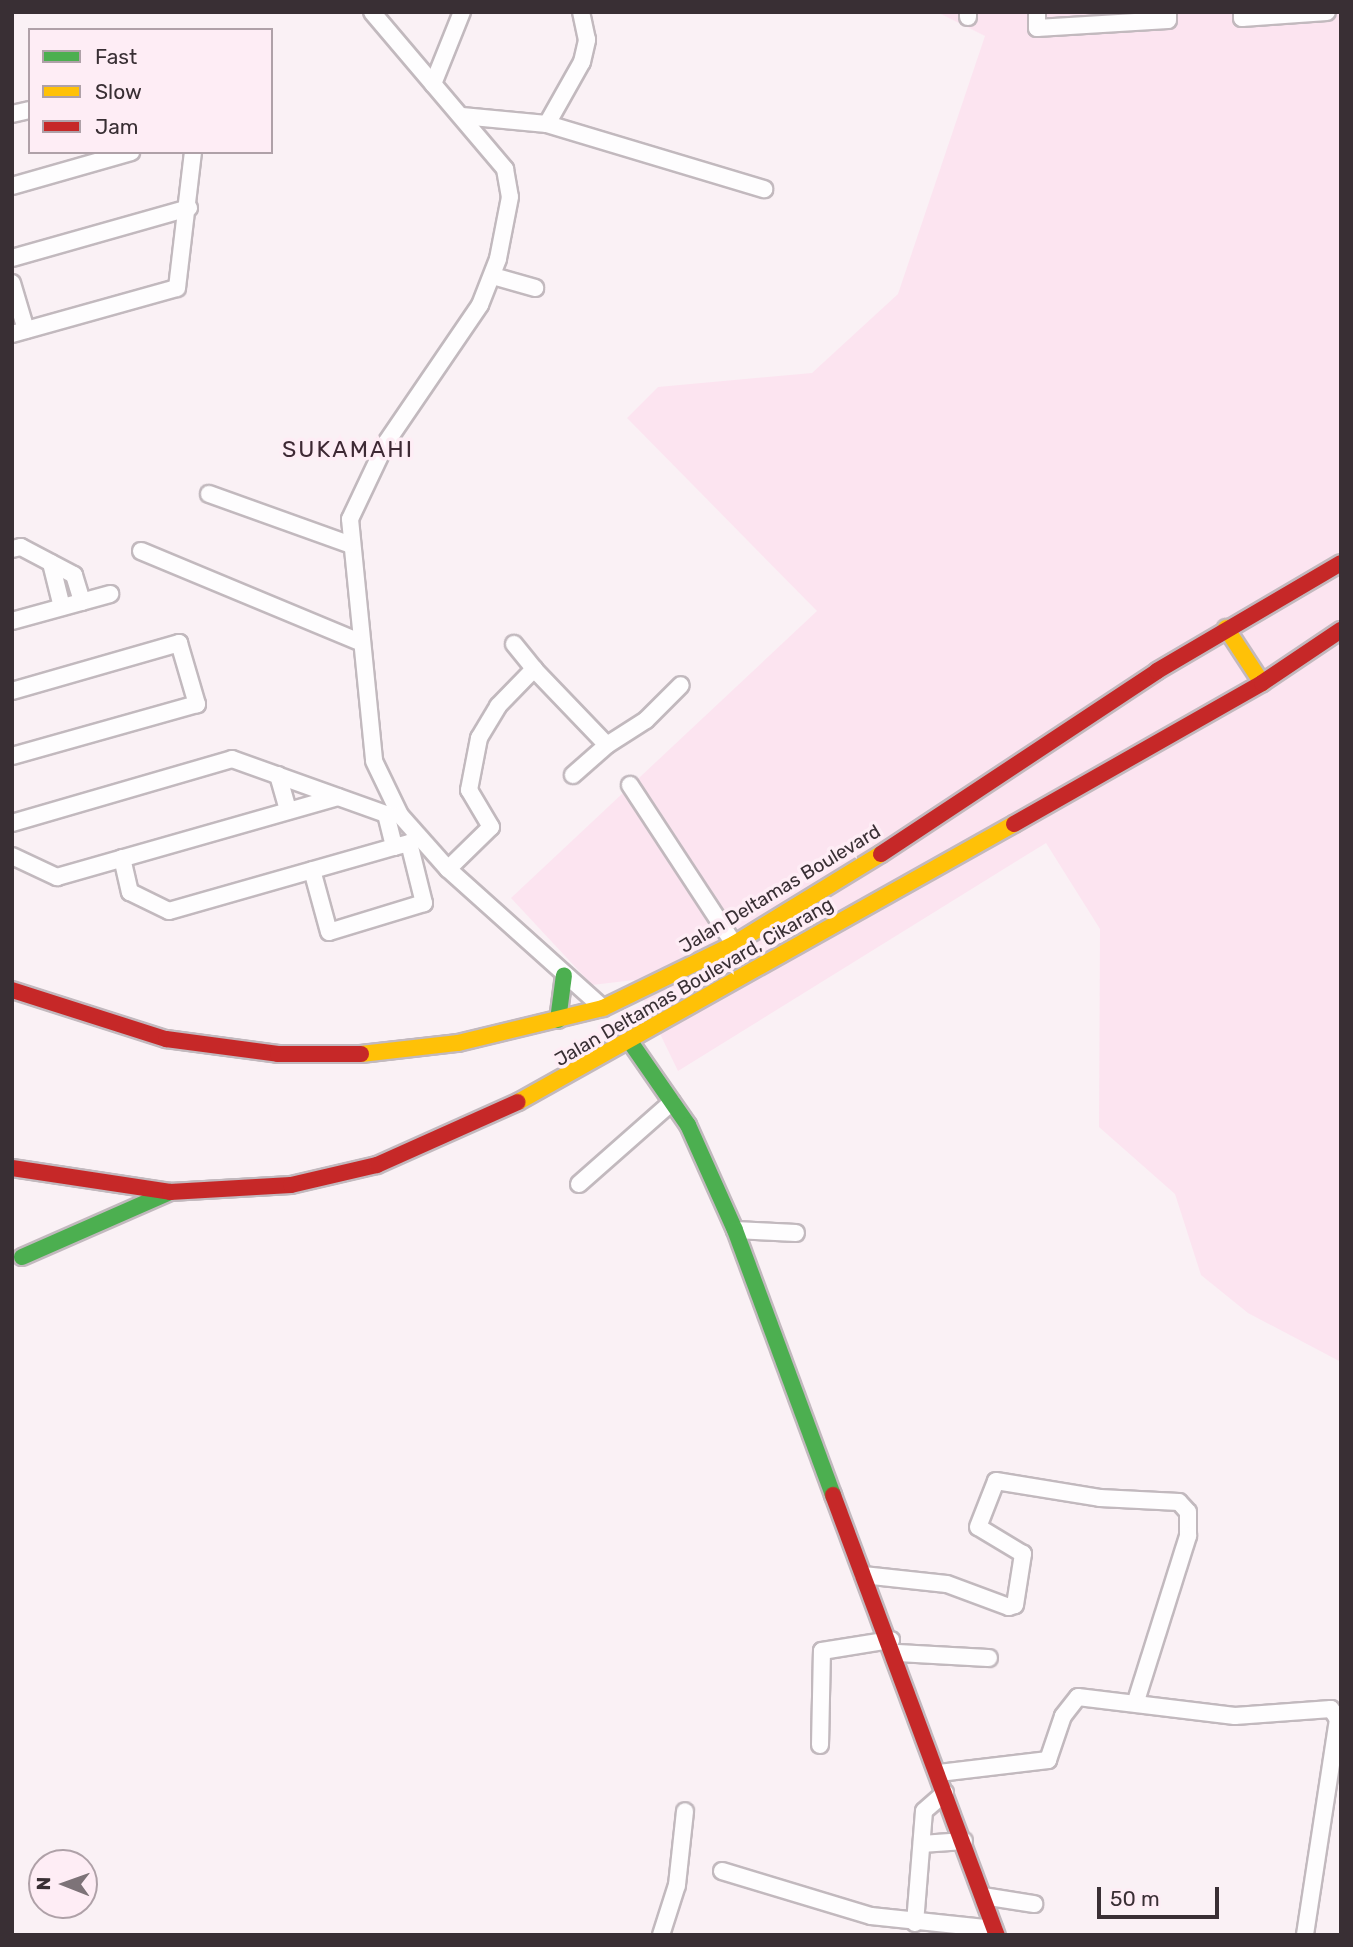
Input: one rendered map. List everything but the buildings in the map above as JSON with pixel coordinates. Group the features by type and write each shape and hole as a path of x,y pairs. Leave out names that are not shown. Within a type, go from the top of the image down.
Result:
{"street":[{"path":"372,12 462,116 508,181 508,220 493,276 461,339 356,497 349,544 357,641 383,787 448,869 603,1008"},
{"path":"433,84 462,12"},
{"path":"547,124 582,62 587,40 581,12"},
{"path":"1037,12 1037,28 1104,18 1168,20 1168,12"},
{"path":"1242,12 1242,18 1327,12"},
{"path":"462,116 547,124 764,189"},
{"path":"12,186 124,154"},
{"path":"12,283 19,332 177,288 189,208 193,154"},
{"path":"12,258 189,208"},
{"path":"493,276 535,288"},
{"path":"209,494 349,544"},
{"path":"12,549 21,547 74,575 82,602"},
{"path":"141,551 357,641"},
{"path":"51,563 62,607"},
{"name":"Jalan Deltamas Boulevard","path":"12,990 166,1039 278,1054 413,1049 558,1020 603,1008 734,944 983,791 1226,628 1341,563"},
{"path":"12,621 110,594"},
{"path":"1226,628 1262,682"},
{"name":"Jalan Deltamas Boulevard, Cikarang","path":"12,1168 170,1192 291,1185 377,1165 568,1080 1262,682 1341,630"},
{"path":"12,691 179,643 197,704 12,757"},
{"path":"514,644 534,669 607,744"},
{"path":"448,869 491,827 469,790 479,738 498,706 534,669"},
{"path":"573,775 607,744 646,720 681,685"},
{"path":"12,823 232,759 386,814 394,847"},
{"path":"278,775 288,811"},
{"path":"630,785 734,944"},
{"path":"12,856 57,877 339,797"},
{"path":"122,858 130,892 169,912 312,870 408,843 425,895 417,908 329,932 312,870"},
{"path":"558,1020 564,975"},
{"path":"631,1042 699,1145 734,1230 863,1575 894,1647 995,1932 915,1923 722,1871"},
{"path":"579,1184 672,1102"},
{"path":"22,1257 170,1192"},
{"path":"734,1230 796,1233"},
{"path":"863,1575 947,1584 1009,1607 1015,1605 1023,1554 978,1527 996,1481 1100,1498 1179,1502 1188,1512 1188,1536 1136,1701"},
{"path":"820,1745 822,1651 894,1647 989,1658"},
{"path":"939,1773 1048,1760 1073,1700 1136,1701 1266,1717 1325,1708 1339,1727 1306,1934"},
{"path":"915,1923 926,1806 946,1793"},
{"path":"661,1935 677,1885 685,1811"},
{"path":"922,1844 964,1841"},
{"path":"983,1896 1034,1904"}],"shaded area":[{"path":"937,12 1341,12 1341,1362 1248,1313 1201,1275 1175,1194 1099,1127 1100,929 1046,843 678,1071 634,980 592,985 511,898 817,611 627,418 658,387 812,373 898,294 985,36"}],"traffic: fast":[{"path":"558,1020 564,975"},
{"path":"631,1043 688,1125 735,1230 833,1495"},
{"path":"22,1257 170,1192"}],"traffic: slow":[{"path":"1226,628 1262,683"},
{"path":"518,1102 1014,824"},
{"path":"361,1054 458,1043 603,1008 734,944 881,854"}],"traffic: jam":[{"path":"881,854 1157,671 1341,563"},
{"path":"1014,824 1262,683 1341,630"},
{"path":"12,990 166,1039 278,1054 361,1054"},
{"path":"12,1168 170,1192 291,1185 377,1165 518,1102"},
{"path":"833,1495 997,1935"}],"district":[{"name":"SUKAMAHI","path":"348,449"}]}
